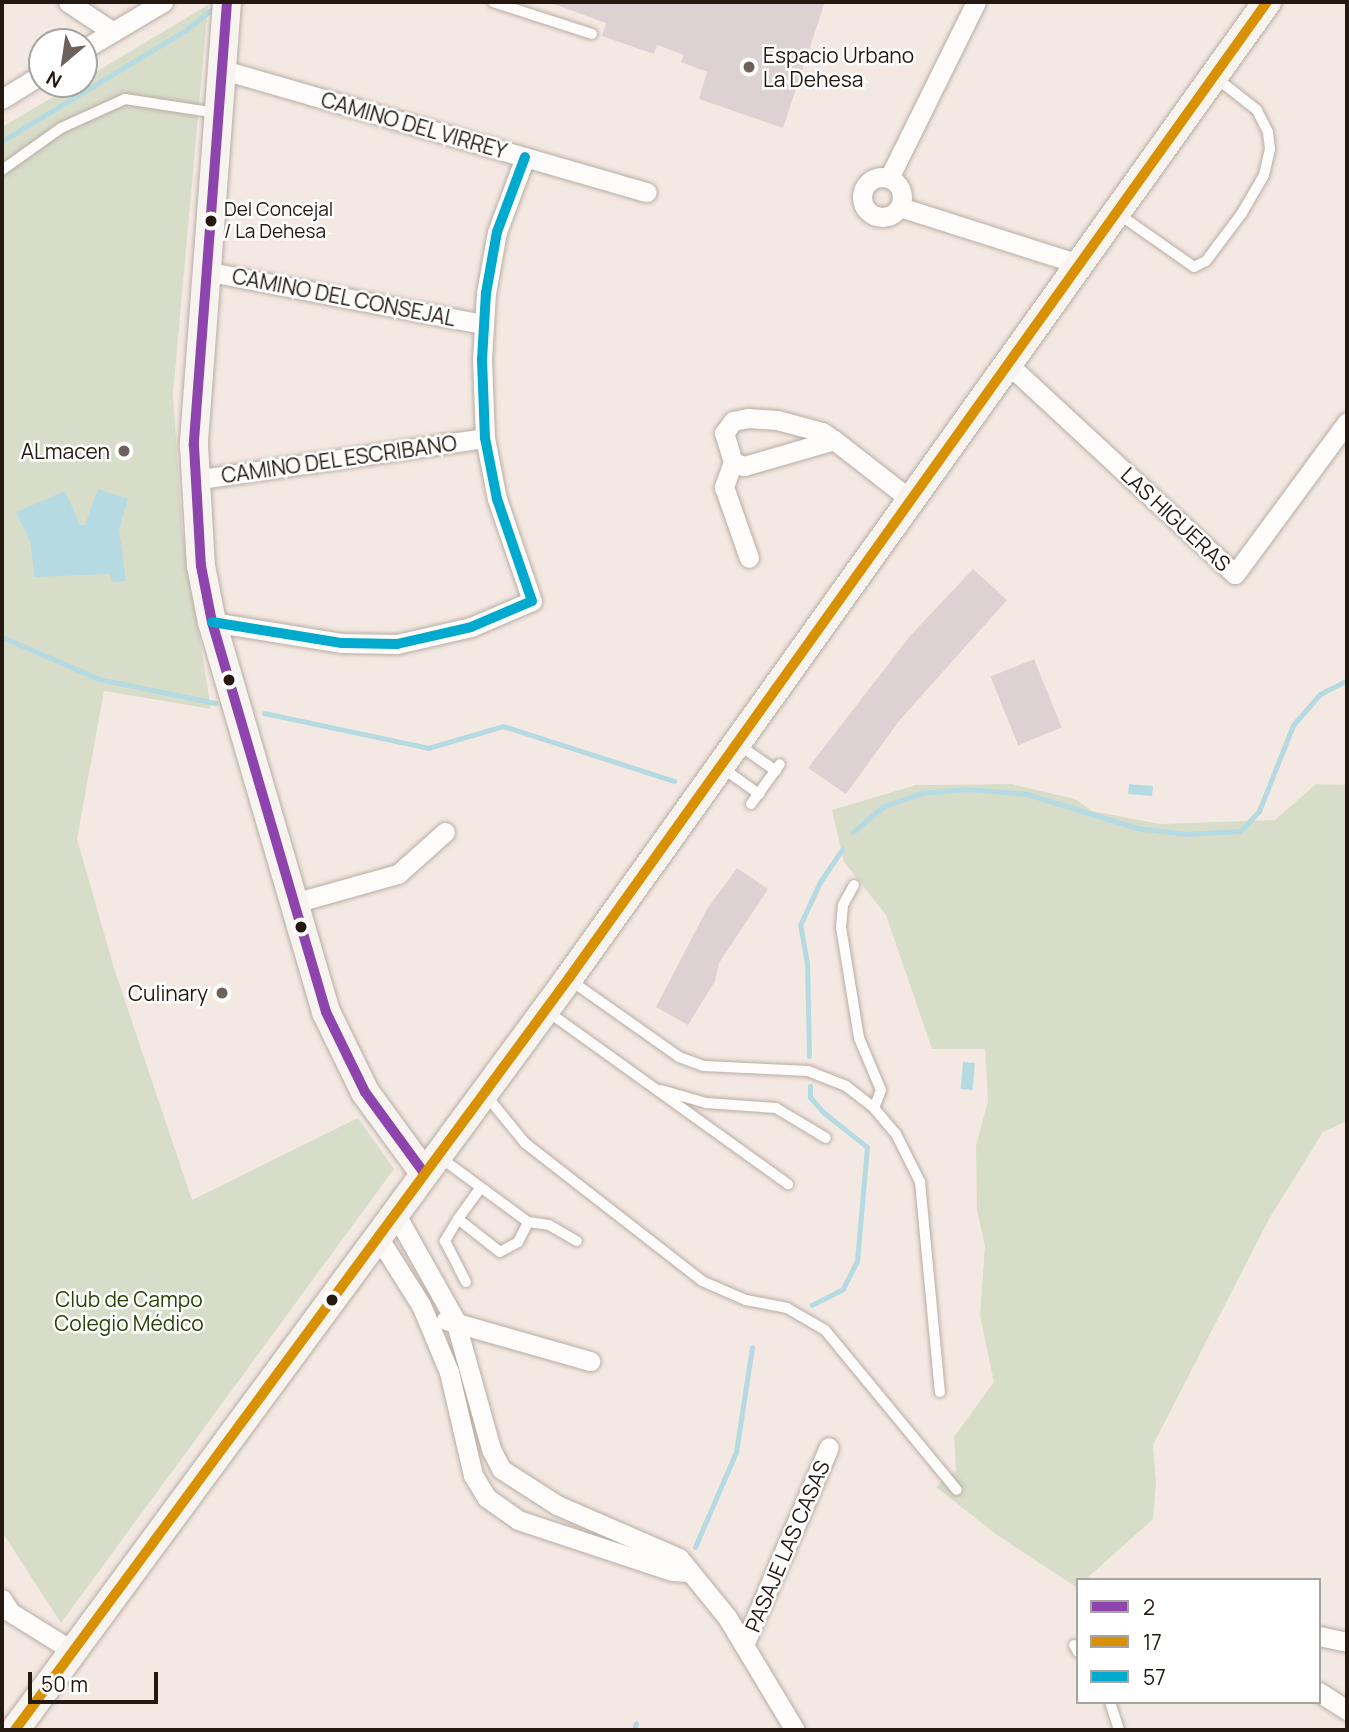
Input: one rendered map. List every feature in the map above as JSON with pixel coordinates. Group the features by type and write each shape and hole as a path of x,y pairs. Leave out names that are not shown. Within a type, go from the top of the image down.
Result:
{"main road":[{"path":"227,2 205,271 194,480 198,547 212,622 294,903 337,1039 365,1092 431,1165"},
{"path":"15,1730 71,1650 569,978 1267,2"}],"street":[{"path":"68,2 113,32"},
{"path":"98,41 163,2"},
{"path":"889,178 976,2"},
{"name":"CAMINO DEL VIRREY","path":"220,69 647,192"},
{"path":"2,99 28,83"},
{"path":"212,622 342,643 397,644 471,627 532,601 506,531 485,438 483,324 497,232 525,157"},
{"path":"889,178 902,195 900,207"},
{"path":"889,178 872,179 862,192 865,208 879,217 900,207 1079,264"},
{"name":"CAMINO DEL CONSEJAL","path":"205,271 483,324"},
{"name":"LAS HIGUERAS","path":"1008,364 1235,574 1347,422"},
{"path":"749,558 724,487 733,462 724,433 733,421 777,420 822,432 911,500"},
{"name":"CAMINO DEL ESCRIBANO","path":"194,480 485,438"},
{"path":"733,462 760,464 834,440"},
{"path":"294,903 398,874 445,832"},
{"name":"PASAJE LAS CASAS","path":"395,1213 455,1320 491,1450 500,1469 557,1505 679,1558 714,1599 795,1730"},
{"path":"378,1237 426,1319 449,1372 473,1475 487,1498 518,1520 672,1571 689,1572"},
{"path":"426,1319 455,1320 590,1362"},
{"name":"PASAJE LAS CASAS","path":"744,1645 830,1447"},
{"path":"2,1599 10,1612 71,1650"},
{"path":"1321,1636 1347,1642"},
{"path":"1321,1693 1347,1710"}],"lane":[{"path":"493,2 592,34"},
{"path":"1116,212 1195,267 1206,261 1242,213 1264,175 1270,149 1268,132 1257,110 1214,76"},
{"path":"2,170 61,128 125,99 217,113"},
{"path":"737,744 778,767 751,804"},
{"path":"721,766 759,794"},
{"path":"854,885 843,905 841,927 859,1038 881,1090 874,1108"},
{"path":"569,978 680,1057 704,1066 808,1071 846,1086 874,1108 896,1134 920,1182 940,1392"},
{"path":"545,1010 788,1184"},
{"path":"654,1087 706,1103 776,1108 826,1138"},
{"path":"484,1093 524,1143 702,1281 746,1300 787,1308 825,1330 957,1490"},
{"path":"431,1165 479,1190 528,1222 549,1224 577,1241"},
{"path":"466,1282 445,1241 479,1190"},
{"path":"458,1219 500,1252 518,1242 528,1222"},
{"path":"1111,1704 1119,1730"}],"green space":[{"name":"Club de Campo Colegio Médico","path":"208,5 173,394 182,529 211,709 104,691 77,839 114,968 192,1200 358,1118 394,1169 61,1623 2,1532 2,127 51,98 98,98 98,71"},
{"path":"1012,784 1075,799 1092,811 1160,824 1275,820 1316,784 1347,785 1347,1121 1323,1132 1269,1219 1153,1445 1156,1483 1153,1519 1087,1578 1076,1578 1076,1587 997,1535 936,1487 956,1471 954,1437 994,1382 980,1316 985,1246 977,1210 976,1146 988,1101 985,1049 932,1049 886,915 844,862 832,810 916,785"}],"water":[{"path":"98,489 128,499 119,529 126,581 112,582 110,574 35,577 30,541 16,512 65,491 80,525 85,525"},
{"path":"1129,784 1153,786 1152,796 1128,794"},
{"path":"963,1062 975,1063 973,1090 961,1089"}],"building":[{"name":"Espacio Urbano La Dehesa","path":"548,2 825,2 783,128 699,99 707,72 681,62 684,55 657,45 654,54 602,36 606,23"},
{"path":"973,569 1007,600 899,721 846,794 808,768 910,636"},
{"path":"1034,659 1062,728 1018,745 990,677"},
{"path":"737,868 768,889 719,963 715,981 688,1025 656,1007 707,909"}],"waterway":[{"path":"2,141 186,30 212,9"},
{"path":"2,637 99,679 216,703"},
{"path":"853,832 884,806 921,793 968,789 1027,794 1137,828 1185,834 1240,831 1259,811 1293,725 1320,694 1347,680"},
{"path":"264,713 428,748 503,726 674,781"},
{"path":"809,1056 807,963 800,925 820,882 842,849"},
{"path":"810,1086 810,1097 823,1112 867,1147 857,1261 843,1289 812,1305"},
{"path":"695,1547 736,1452 752,1347"},
{"path":"634,1730 636,1723"}],"transit line":[{"name":"2","path":"227,2 194,446 201,566 212,622 326,1012 365,1092 424,1173"},
{"name":"17","path":"15,1730 569,978 1267,2"},
{"name":"57","path":"212,622 342,643 397,644 471,627 532,601 497,499 485,438 482,360 486,293 497,232 525,157"}],"place":[{"name":"Espacio Urbano La Dehesa","path":"749,67"},
{"name":"Del Concejal / La Dehesa","path":"211,221"},
{"name":"ALmacen","path":"124,451"},
{"name":"Culinary","path":"222,993"}]}
